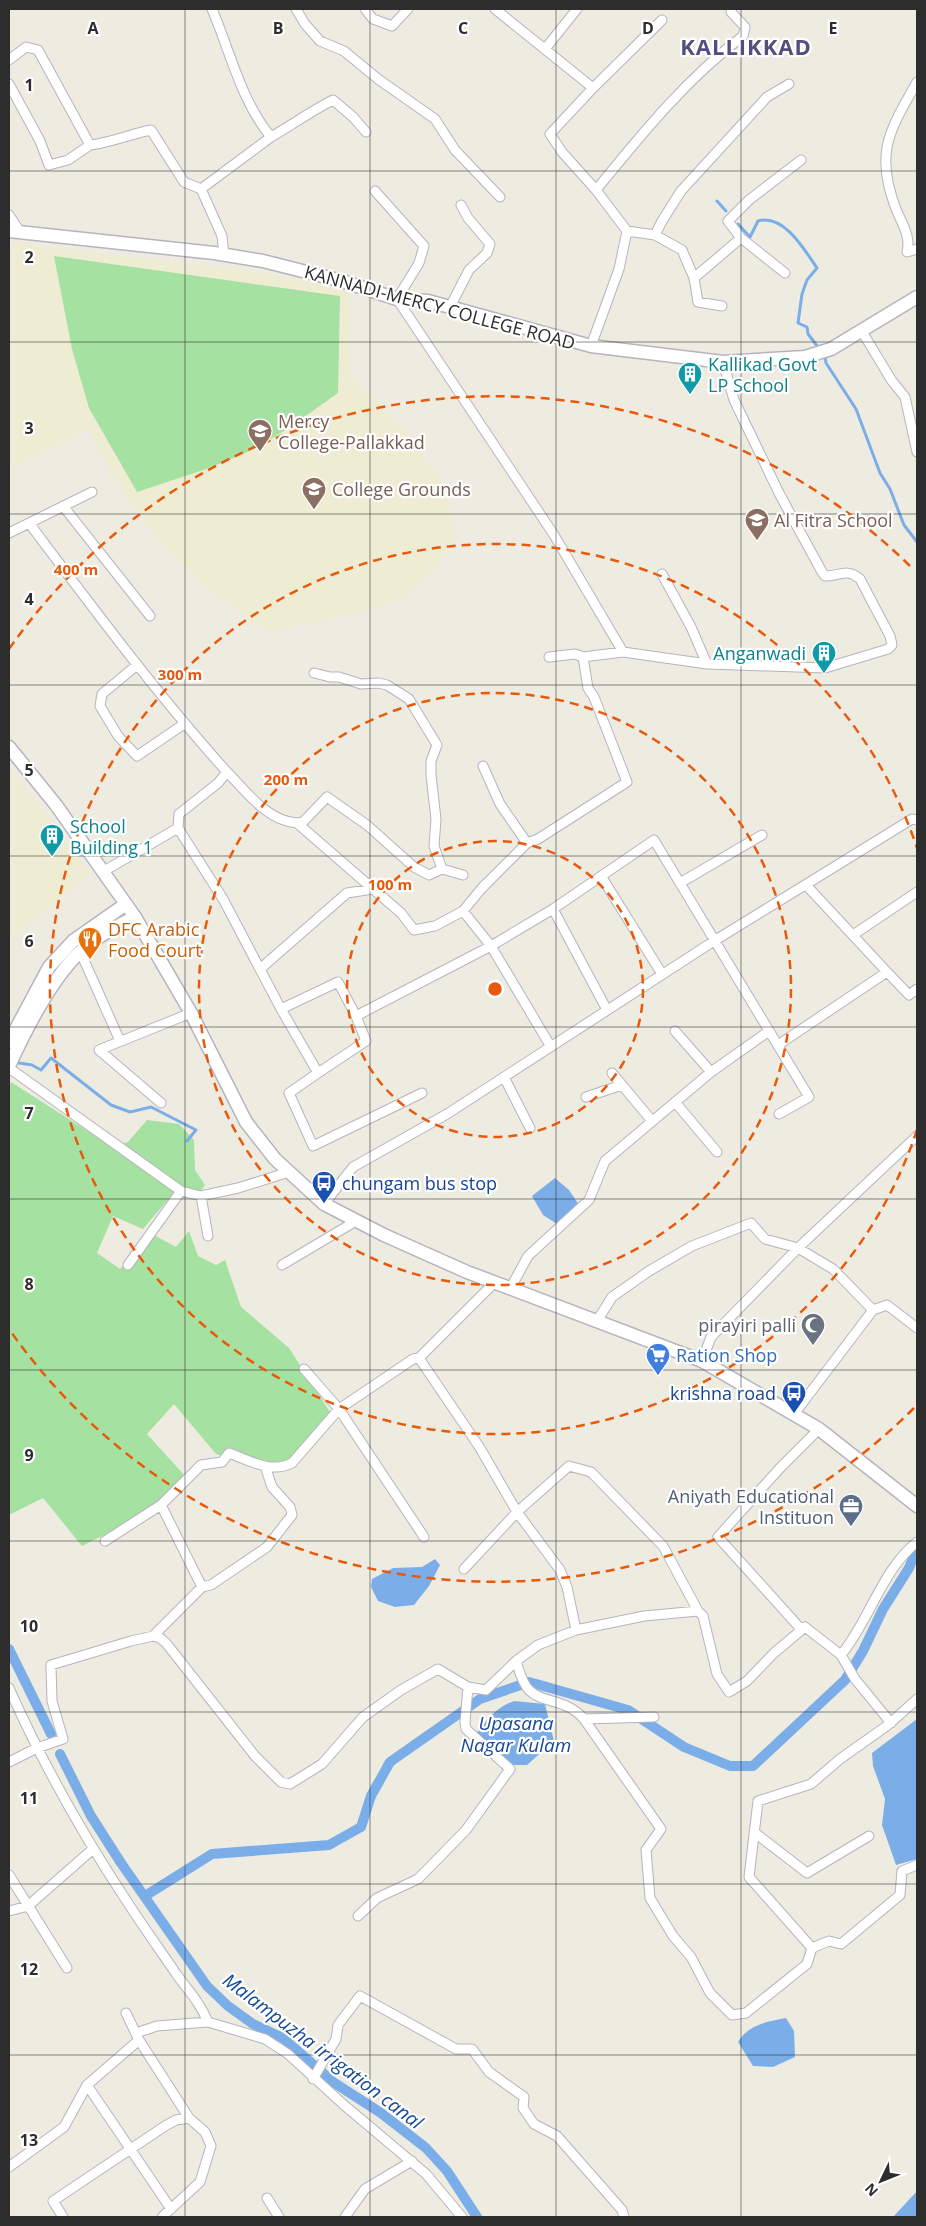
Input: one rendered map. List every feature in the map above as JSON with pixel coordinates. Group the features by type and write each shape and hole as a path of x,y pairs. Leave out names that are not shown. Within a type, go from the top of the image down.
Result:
{"main road":[{"name":"KANNADI-MERCY COLLEGE ROAD","path":"14,232 224,255 272,263 342,281 397,299 428,302 450,307 591,346 723,362 805,358 830,349 916,299"},
{"path":"9,747 56,805 135,917 191,1013 246,1122 274,1159 324,1204 356,1221 467,1272 702,1362 819,1429 917,1506"},
{"path":"9,1042 49,967 73,941 126,904"},
{"path":"9,1067 26,1030 63,971 80,951 108,931 135,917"}],"street":[{"path":"212,9 242,87 263,128 271,137"},
{"path":"296,9 305,24 320,41 344,51 378,79 435,119 455,150 500,198"},
{"path":"365,9 373,19 392,26 408,9"},
{"path":"495,9 594,88"},
{"path":"545,49 577,9"},
{"path":"596,190 661,113 707,65 743,36 745,27 731,12"},
{"path":"662,20 550,134 562,152 596,190 627,231 655,235 682,250 694,278 698,302 722,306"},
{"path":"9,60 26,47 38,50 90,145"},
{"path":"917,82 890,130 886,150 890,183 896,207 910,243 907,252 917,249"},
{"path":"9,84 40,141 49,165 68,160 90,145 151,130 184,182 201,189 222,236 224,255"},
{"path":"655,235 681,192 767,97 789,84"},
{"path":"201,189 271,137 298,122 310,111 333,100 366,132"},
{"path":"785,273 740,238 728,221 749,200 801,160"},
{"path":"375,191 424,246 419,263 397,299 554,535 623,652"},
{"path":"450,307 469,270 487,253 490,244 468,218 461,205"},
{"path":"9,215 14,232"},
{"path":"591,346 619,269 627,231"},
{"path":"694,278 740,238"},
{"path":"861,330 892,381 905,397 917,452"},
{"path":"550,657 575,654 583,657 623,652 707,664 825,668 888,649 892,645 890,636 860,579 855,575 838,573 825,576 822,572 780,495 734,400 723,362"},
{"path":"9,533 92,492"},
{"path":"63,506 150,616"},
{"path":"29,523 184,724 227,772 263,808 285,822 297,823 304,821 327,797 367,825 414,867 429,875 442,869 463,875"},
{"path":"662,574 691,627 707,664"},
{"path":"297,823 401,913 414,930 435,926 463,911 482,888 527,843 538,839 627,782 594,697 588,688 583,657"},
{"path":"137,665 102,694 100,706 118,736 137,756 184,724"},
{"path":"314,673 339,677 361,684 378,683 387,685 408,699 437,745 431,761 431,775 436,819 434,846 442,869"},
{"path":"484,766 500,804 527,843"},
{"path":"227,772 218,783 179,814 178,828 223,899 281,1009 318,1073"},
{"path":"324,1204 353,1167 447,1114 714,941 912,819 917,820"},
{"path":"104,871 178,828"},
{"path":"680,883 762,835"},
{"path":"356,1016 491,946 553,909 654,840 809,1097 779,1114"},
{"path":"600,876 662,974"},
{"path":"806,884 909,995 917,989"},
{"path":"260,969 347,893 373,889"},
{"path":"853,935 917,892"},
{"path":"553,909 607,1010"},
{"path":"463,911 491,946 551,1047"},
{"path":"80,951 120,1041"},
{"path":"778,1045 887,972"},
{"path":"281,1009 338,982 356,1016 366,1042 289,1093 313,1146 422,1094"},
{"path":"161,1103 99,1050 191,1013"},
{"path":"675,1030 711,1072"},
{"path":"510,1288 528,1256 589,1200 605,1161 711,1072 769,1031"},
{"path":"9,1067 181,1191 200,1196 238,1188 289,1172"},
{"path":"612,1073 652,1121"},
{"path":"504,1077 530,1128"},
{"path":"586,1097 622,1085"},
{"path":"675,1102 717,1152"},
{"path":"702,1362 711,1338 798,1248 917,1136"},
{"path":"128,1265 181,1191"},
{"path":"200,1196 208,1236"},
{"path":"282,1265 356,1221"},
{"path":"597,1321 612,1297 649,1271 692,1246 750,1223 766,1239 798,1248 832,1269 873,1310"},
{"path":"105,1541 161,1505 201,1465 222,1462 229,1454 265,1466 283,1467 292,1463 338,1409 412,1359 419,1358 494,1282"},
{"path":"794,1414 873,1310 887,1305 917,1328"},
{"path":"419,1358 480,1448 518,1512 560,1570 567,1587 576,1630"},
{"path":"304,1369 338,1409 424,1537"},
{"path":"819,1429 780,1468 718,1537 800,1628 805,1628 841,1655 854,1679 891,1723"},
{"path":"153,1636 202,1587 211,1585 228,1575 267,1547 292,1515 290,1507 272,1487 265,1466"},
{"path":"464,1568 518,1512 569,1466 591,1472 663,1546 698,1611 703,1616 717,1674 729,1692 747,1681 774,1653 805,1628"},
{"path":"161,1505 202,1587"},
{"path":"841,1655 851,1643 881,1586 905,1552 917,1542"},
{"path":"9,1762 37,1748 63,1739 52,1701 51,1665 153,1636 160,1638 166,1643 255,1756 281,1782 290,1784 322,1764 363,1717 401,1690 438,1669 468,1687 486,1690 516,1662 538,1645 576,1630 644,1616 698,1611"},
{"path":"516,1662 530,1691 570,1706 584,1719 661,1829 646,1850 650,1898 673,1936 691,1957 710,1993 732,2015 746,2014 807,1964 812,1948"},
{"path":"358,1916 377,1898 418,1879 466,1830 510,1770 465,1726 468,1687"},
{"path":"9,1688 37,1748 78,1826 157,1947 183,1984 200,2003 208,2022"},
{"path":"812,1948 748,1877 758,1801 811,1784 840,1759 891,1723 917,1699"},
{"path":"584,1719 654,1717"},
{"path":"754,1832 807,1873 869,1836"},
{"path":"9,1910 28,1906 92,1849"},
{"path":"812,1948 829,1941 840,1944 900,1895 902,1870 917,1865"},
{"path":"9,1875 67,1968"},
{"path":"314,2079 336,2039 338,2025 360,1996 456,2049 472,2049 489,2072 524,2097 523,2108 534,2124 557,2136 622,2210 624,2217"},
{"path":"126,2013 138,2037 189,2118 205,2132 212,2146 200,2182 162,2217"},
{"path":"9,2167 64,2127 87,2085 138,2037 157,2026 208,2022 265,2039 288,2054 314,2079 426,2174 462,2217"},
{"path":"87,2085 171,2209"},
{"path":"63,2217 53,2200 176,2120 189,2118"},
{"path":"346,2217 365,2189 412,2161"},
{"path":"267,2198 279,2217"}],"shaded area":[{"name":"Mercy College-Pallakkad","path":"9,243 251,271 350,289 349,374 408,435 444,484 455,534 436,567 408,594 366,611 268,631 207,588 159,541 122,491 87,429 9,468"},
{"path":"9,768 91,875 9,938"}],"green space":[{"path":"54,256 340,296 338,393 258,447 232,459 137,492 89,408 72,349"},
{"path":"11,1082 111,1146 128,1142 147,1120 179,1124 194,1140 195,1170 205,1185 197,1197 177,1189 143,1229 113,1216 97,1253 120,1269 154,1235 176,1247 189,1231 198,1256 216,1265 225,1260 241,1307 289,1348 330,1412 290,1460 260,1466 216,1454 174,1404 147,1434 185,1476 142,1516 82,1546 43,1498 9,1515 9,1086"}],"water":[{"path":"555,1178 569,1190 581,1208 557,1224 543,1215 532,1196"},
{"path":"435,1559 440,1565 429,1586 414,1605 395,1607 378,1601 371,1587 372,1579 393,1568 422,1567"},
{"name":"Upasana Nagar Kulam","path":"514,1701 545,1704 554,1741 527,1765 510,1765 477,1733 493,1714"},
{"path":"917,1719 917,1859 896,1865 882,1825 885,1799 873,1766 872,1753"},
{"path":"786,2018 794,2031 795,2057 773,2067 753,2066 738,2042 742,2036 759,2025"},
{"path":"917,2191 917,2217 894,2216"}],"waterway":[{"path":"717,201 726,211"},
{"path":"738,224 750,237 758,221 767,220 785,228 799,243 817,268 807,280 802,294 798,323 807,327 808,334 818,347"},
{"path":"825,357 826,363 856,409 880,473 890,489 904,525 917,542"},
{"path":"13,1062 32,1065 41,1070 51,1058 111,1105 130,1112 151,1107 196,1130 187,1141"},
{"path":"145,1896 212,1854 329,1845 361,1827 371,1796 390,1762 480,1699 529,1682 628,1710 684,1747 730,1766 753,1766 845,1680 863,1651 883,1609 909,1568 917,1549"},
{"name":"Malampuzha irrigation canal","path":"9,1649 51,1734"},
{"name":"Malampuzha irrigation canal","path":"60,1754 91,1816 121,1863 207,1986 228,2006 253,2024 283,2038 333,2082 381,2113 426,2148 447,2171 477,2217"}],"place":[{"name":"Kallikad Govt LP School","path":"690,395"},
{"name":"Mercy College-Pallakkad","path":"260,452"},
{"name":"College Grounds","path":"314,510"},
{"name":"Al Fitra School","path":"757,541"},
{"name":"Anganwadi","path":"824,674"},
{"name":"School Building 1","path":"52,857"},
{"name":"DFC Arabic Food Court","path":"90,960"},
{"name":"chungam bus stop","path":"324,1204"},
{"name":"pirayiri palli","path":"813,1346"},
{"name":"Ration Shop","path":"658,1376"},
{"name":"krishna road","path":"794,1414"},
{"name":"Aniyath Educational Instituon","path":"851,1527"}],"district":[{"name":"KALLIKKAD","path":"746,46"}]}
